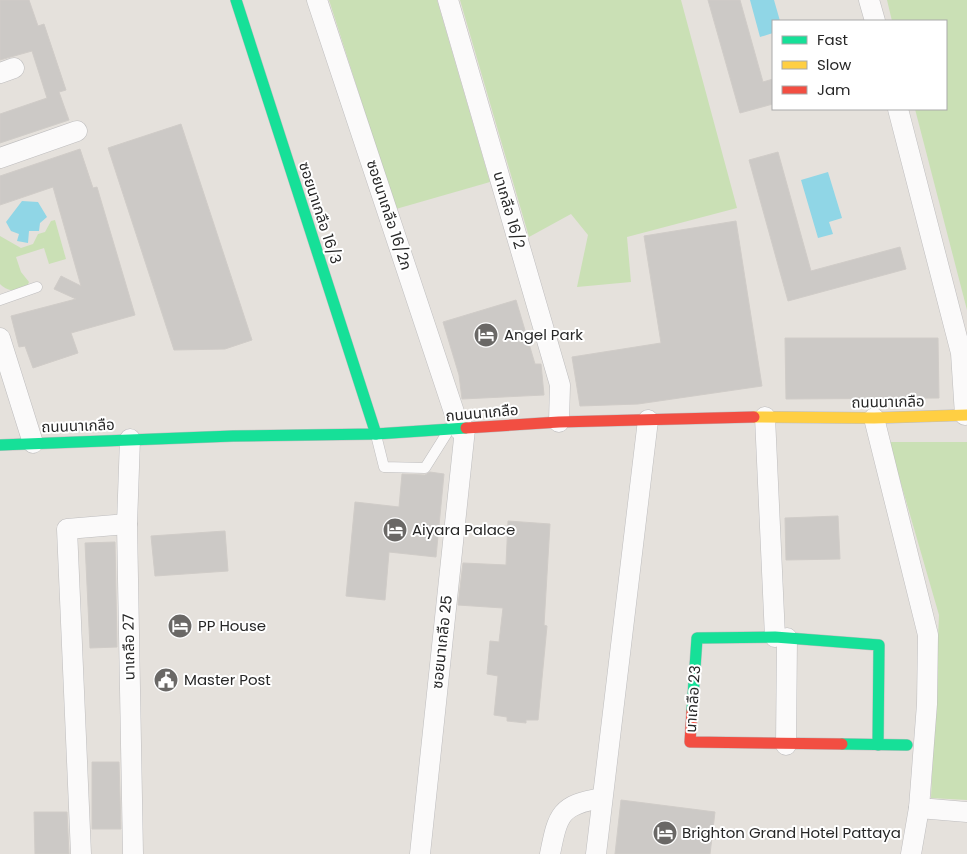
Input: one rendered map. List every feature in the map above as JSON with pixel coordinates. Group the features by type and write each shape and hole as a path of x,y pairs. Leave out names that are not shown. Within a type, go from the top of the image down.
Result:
{"street":[{"name":"ซอยนาเกลือ 16/3","path":"236,0 376,434"},
{"name":"ซอยนาเกลือ 16/2ก","path":"317,0 458,430"},
{"name":"นาเกลือ 16/2","path":"448,0 560,385 559,422"},
{"path":"869,0 875,20"},
{"path":"898,110 961,353 966,415"},
{"path":"0,158 77,132"},
{"path":"0,338 33,442"},
{"name":"ถนนนาเกลือ","path":"0,445 130,439 376,434 559,422 966,415"},
{"path":"765,417 781,638 786,745"},
{"path":"874,418 928,636 927,704 919,808 911,854"},
{"path":"596,854 648,420"},
{"name":"ซอยนาเกลือ 25","path":"420,854 458,430"},
{"name":"นาเกลือ 27","path":"130,439 127,524 133,854"},
{"path":"81,854 67,529 127,524"},
{"name":"นาเกลือ 23","path":"878,745 879,645 781,638 697,638 690,742 786,745 878,745 907,745"},
{"path":"550,854 556,822 561,816 571,807 581,802 602,798"},
{"path":"919,808 967,812"}],"lane":[{"path":"0,300 37,287"},
{"path":"376,434 384,467 425,468 458,430"}],"green space":[{"path":"329,0 437,0 490,182 396,209"},
{"path":"460,0 681,0 737,208 627,237 631,282 577,287 588,235 571,214 529,237"},
{"path":"887,0 967,0 967,310 915,110 947,110 947,20 892,20"},
{"path":"55,220 66,259 49,264 44,248 16,257 21,272 29,282 26,289 12,290 3,287 0,284 0,236 21,248 33,244 38,234 45,232 51,221"},
{"path":"889,442 967,442 967,800 931,798 939,615"}],"water":[{"path":"750,0 774,0 780,20 772,20 772,33 760,37"},
{"path":"828,172 842,218 829,222 833,234 818,238 801,180"},
{"path":"22,201 38,202 47,217 40,223 39,231 29,231 28,243 17,241 19,234 11,231 6,222"}],"building":[{"path":"0,0 29,0 38,26 44,24 66,90 59,92 69,120 0,143 0,114 47,98 32,51 0,60"},
{"path":"708,0 740,0 763,82 772,79 772,104 740,113"},
{"path":"181,124 252,340 225,349 174,350 108,148"},
{"path":"80,149 93,188 97,187 135,315 71,333 78,353 33,368 25,346 19,347 11,316 76,299 54,289 61,276 81,286 53,187 0,205 0,176"},
{"path":"778,152 811,271 900,247 906,269 788,301 749,160"},
{"path":"736,221 762,386 638,404 580,406 572,357 661,343 644,236"},
{"path":"516,300 535,364 541,364 544,395 462,399 459,375 443,322"},
{"path":"785,338 938,338 939,398 786,399"},
{"name":"Aiyara Palace","path":"430,472 444,474 436,557 389,552 385,600 346,596 355,502 399,507 402,474 425,475"},
{"path":"838,516 840,559 786,560 785,518"},
{"path":"508,521 550,524 544,625 547,626 538,720 526,720 526,723 507,721 507,717 494,715 498,676 487,674 490,641 499,642 503,608 458,605 463,563 506,565"},
{"path":"225,531 228,571 155,576 151,536"},
{"path":"115,542 117,647 90,648 85,543"},
{"path":"92,762 119,762 121,829 92,829"},
{"name":"Brighton Grand Hotel Pattaya","path":"621,800 715,812 710,854 615,854"},
{"path":"34,812 67,812 69,854 35,854"}],"traffic: fast":[{"path":"236,0 376,434"},
{"path":"0,445 233,436 376,434 466,428"},
{"path":"692,711 697,638 775,637 879,645 878,745"},
{"path":"842,744 907,745"}],"traffic: slow":[{"path":"754,417 874,418 967,415"}],"traffic: jam":[{"path":"466,428 559,422 754,417"},
{"path":"692,711 690,742 842,744"}],"place":[{"name":"Angel Park","path":"486,335"},
{"name":"Aiyara Palace","path":"395,530"},
{"name":"PP House","path":"180,626"},
{"name":"Master Post","path":"166,680"},
{"name":"Brighton Grand Hotel Pattaya","path":"665,833"}]}
